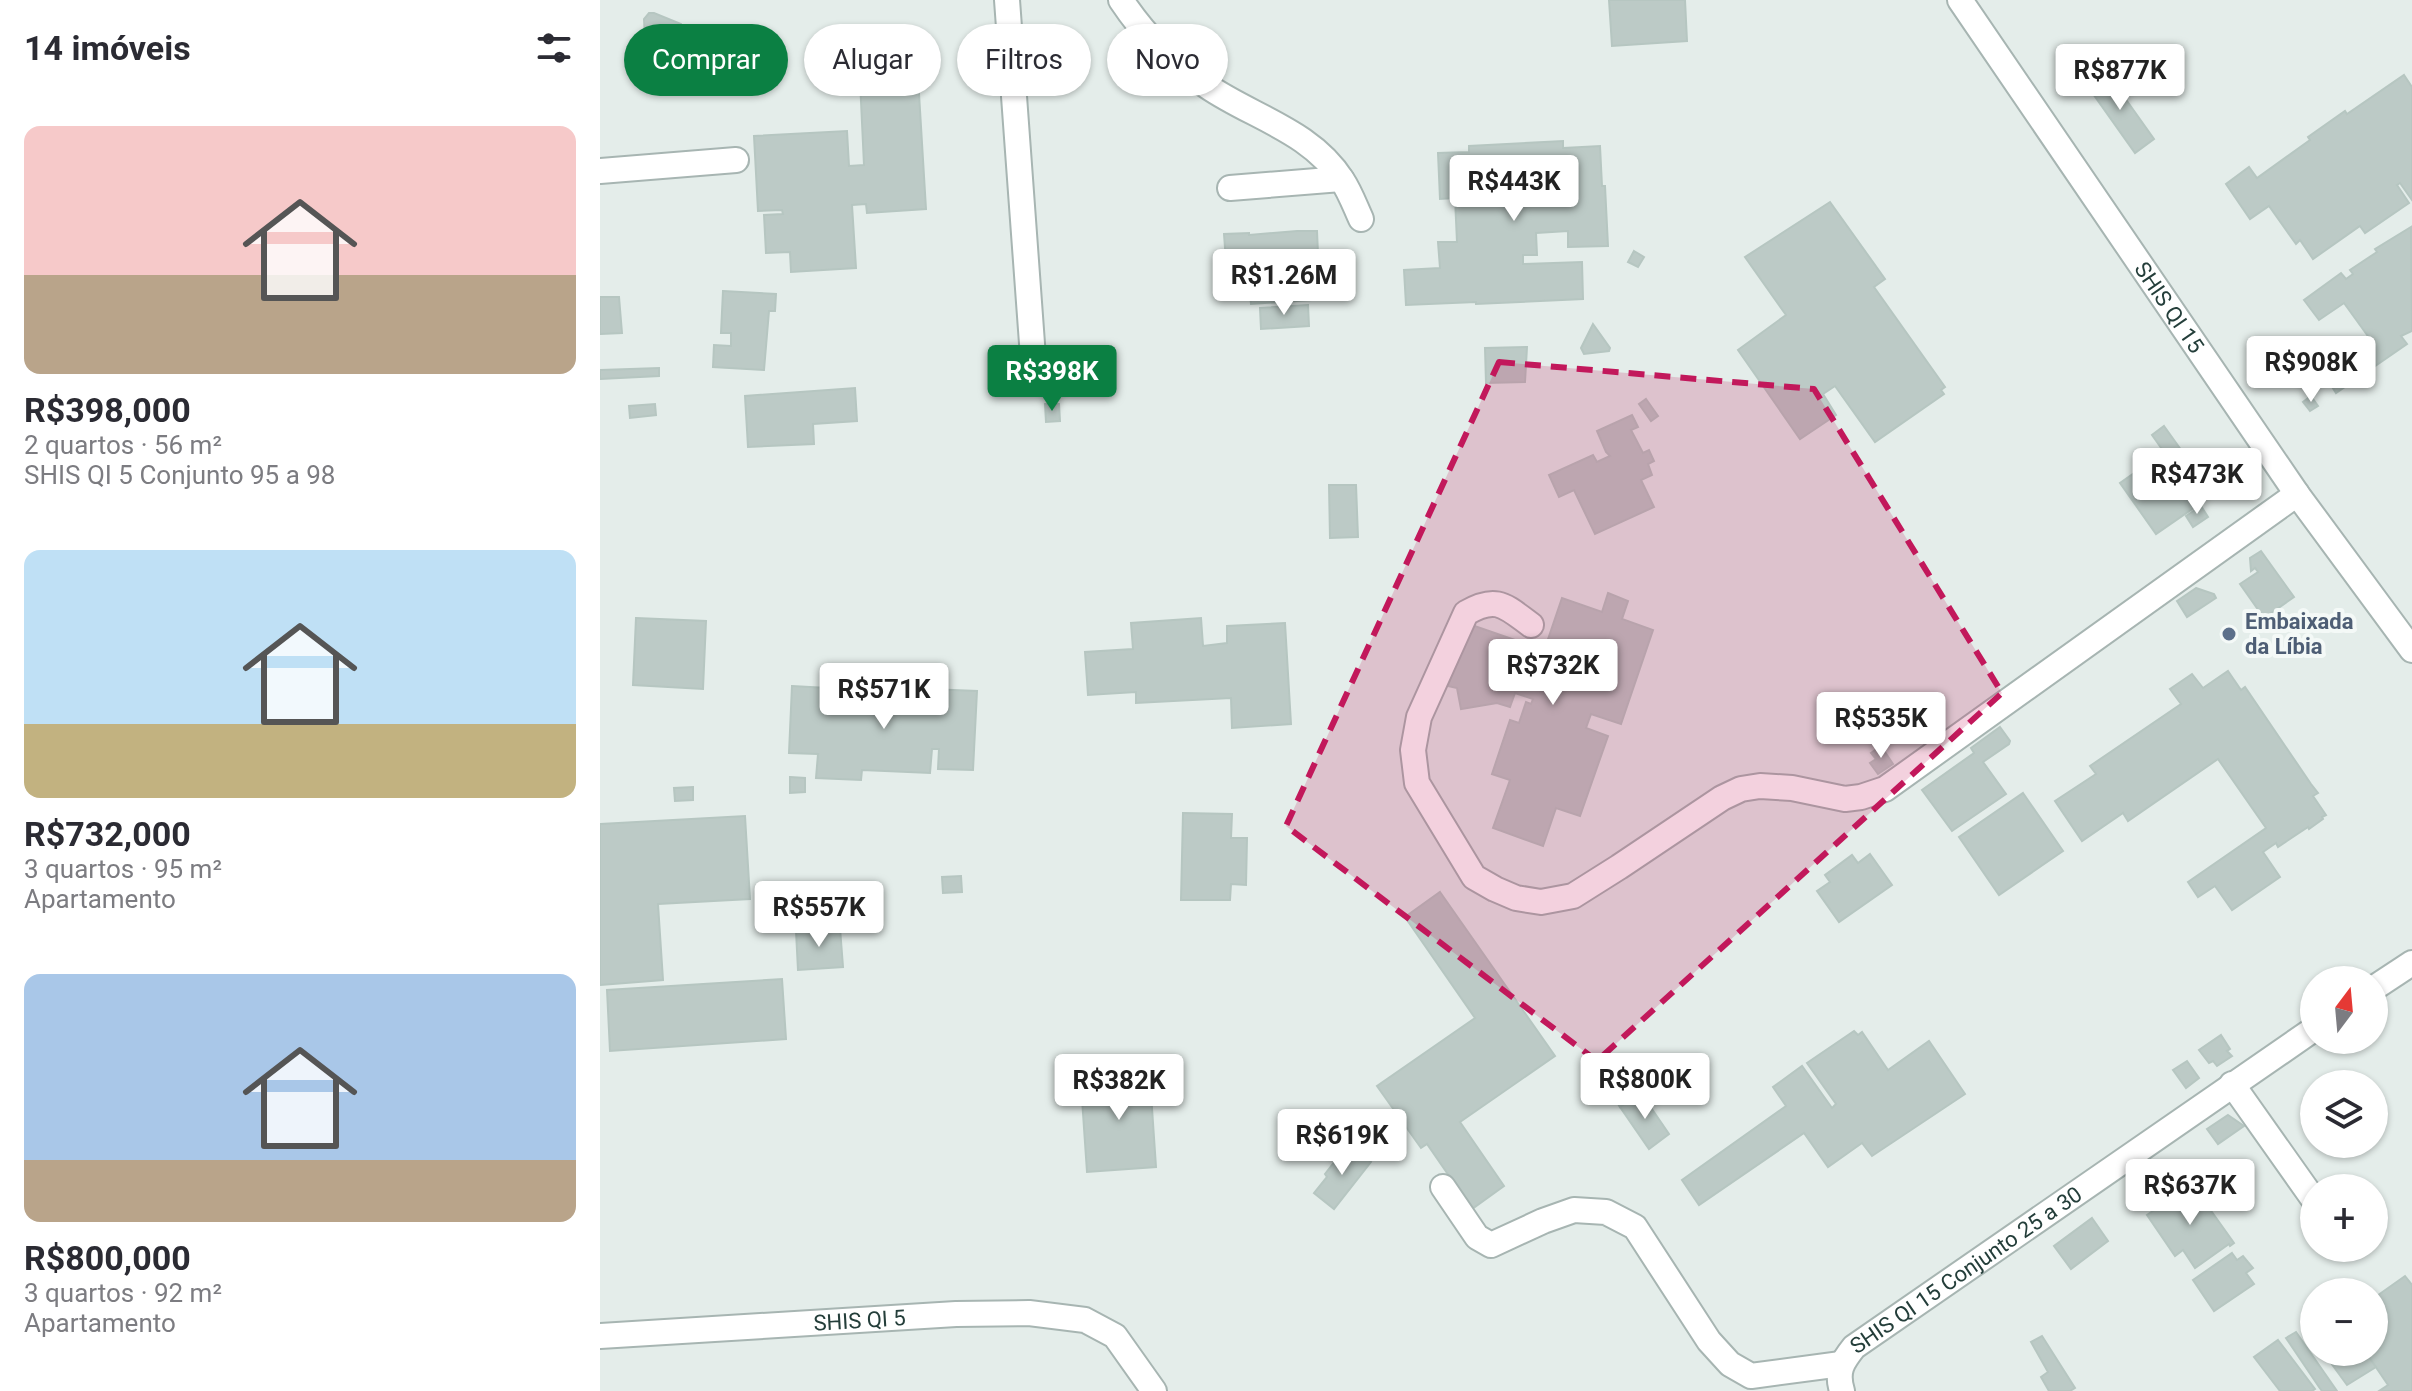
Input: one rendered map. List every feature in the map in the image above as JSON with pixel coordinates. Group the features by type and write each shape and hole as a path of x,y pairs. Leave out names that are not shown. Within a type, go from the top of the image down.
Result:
{"street":[{"path":"1007,0 1034,371"},
{"path":"1121,0 1161,51 1209,88 1288,129 1320,156 1341,179 1361,219"},
{"name":"SHIS QI 15","path":"1960,0 2297,494 2412,650"},
{"path":"600,171 736,160"},
{"path":"1230,188 1341,179"},
{"path":"1531,625 1495,602 1466,613 1419,717 1413,750 1417,783 1474,877 1516,898 1541,902 1573,896 1722,798 1741,789 1760,786 1792,788 1845,799 1885,789 2297,494"},
{"path":"2388,979 2412,963"},
{"name":"SHIS QI 15 Conjunto 25 a 30","path":"1842,1391 1841,1364 1854,1347 2300,1038"},
{"path":"2232,1084 2300,1180"},
{"path":"1443,1187 1477,1237 1491,1245 1574,1210 1606,1212 1635,1227 1709,1341 1730,1364 1751,1376 1841,1364"},
{"name":"SHIS QI 5","path":"600,1336 940,1315 1029,1313 1085,1320 1115,1336 1154,1391"}],"highlighted area":[{"path":"1499,362 1814,389 2002,693 1597,1061 1286,826"}],"building":[{"path":"1609,0 1685,0 1687,41 1612,46"},
{"path":"649,13 654,13 681,24 644,24"},
{"path":"2105,70 2154,139 2135,153 2086,84"},
{"path":"2404,75 2412,87 2412,200 2400,183 2397,185 2409,203 2365,233 2360,226 2313,259 2300,240 2296,244 2269,206 2250,219 2226,184 2249,167 2257,178 2345,111 2347,114"},
{"path":"861,96 919,96 926,209 867,213 866,204 852,205 856,268 791,272 790,252 766,253 764,215 783,214 782,210 758,211 754,136 847,131 849,166 864,165"},
{"path":"1563,141 1563,148 1600,146 1608,246 1568,247 1568,231 1536,233 1537,255 1523,255 1523,264 1582,262 1583,299 1406,305 1404,270 1440,268 1438,242 1457,242 1455,198 1440,199 1438,153 1469,152 1469,146"},
{"path":"1830,202 1885,279 1874,287 1945,387 1941,390 1944,394 1875,442 1835,386 1823,394 1836,415 1800,439 1738,350 1786,315 1745,257"},
{"path":"2411,227 2412,331 2401,336 2407,344 2336,393 2326,377 2340,367 2337,363 2370,339 2344,303 2319,320 2304,300 2341,273 2346,279 2353,274 2350,270 2377,252 2375,249"},
{"path":"1317,231 1318,254 1226,261 1224,234"},
{"path":"1634,251 1644,257 1638,267 1628,262"},
{"path":"1308,265 1311,300 1251,304 1250,294 1230,296 1229,284 1250,283 1249,270"},
{"path":"723,291 776,294 775,311 769,311 764,370 713,367 714,345 731,346 731,333 721,333"},
{"path":"600,297 619,297 622,333 600,334"},
{"path":"1308,305 1309,326 1261,329 1260,308"},
{"path":"1593,324 1609,351 1584,354 1581,348"},
{"path":"1527,347 1525,382 1486,383 1485,348"},
{"path":"659,368 659,376 600,379 600,370"},
{"path":"855,388 857,421 813,424 814,444 748,447 745,396"},
{"path":"2311,396 2318,406 2310,411 2303,402"},
{"path":"1646,399 1658,416 1651,421 1639,404"},
{"path":"655,404 656,415 630,418 629,406"},
{"path":"1045,404 1059,404 1060,421 1046,422"},
{"path":"1632,415 1638,427 1631,430 1643,453 1649,450 1654,461 1648,464 1652,475 1641,480 1654,507 1595,534 1574,490 1559,497 1549,475 1593,455 1597,462 1610,456 1597,431"},
{"path":"2164,426 2184,454 2180,457 2199,484 2191,490 2201,503 2156,534 2120,483 2164,452 2152,435"},
{"path":"1329,485 1356,485 1358,537 1330,538"},
{"path":"2201,506 2208,517 2193,527 2186,516"},
{"path":"2261,551 2294,597 2264,618 2240,584 2258,572 2255,568 2251,571 2250,558"},
{"path":"2196,588 2214,594 2216,598 2187,617 2177,601"},
{"path":"1608,593 1628,601 1622,619 1653,630 1621,724 1591,714 1586,728 1608,736 1580,816 1556,808 1543,846 1493,828 1510,780 1492,774 1510,720 1519,723 1526,702 1531,704 1533,699 1515,693 1510,707 1497,703 1461,709 1457,688 1448,686 1469,624 1532,646 1528,657 1536,660 1533,668 1555,672 1557,666 1541,660 1562,598 1602,612"},
{"path":"636,618 706,621 703,689 633,685"},
{"path":"1201,618 1203,646 1227,643 1227,626 1285,623 1291,724 1232,728 1231,698 1136,703 1136,692 1088,695 1085,652 1133,649 1131,623"},
{"path":"2228,671 2241,690 2245,687 2318,793 2313,796 2326,815 2309,829 2263,852 2280,877 2232,910 2215,886 2198,897 2188,882 2266,828 2218,759 2128,821 2123,813 2082,841 2055,801 2096,774 2090,766 2181,704 2170,689 2192,674 2203,688"},
{"path":"792,686 827,688 827,697 879,700 880,687 977,691 973,770 938,769 939,749 932,749 930,773 862,770 861,780 816,778 818,754 789,753"},
{"path":"2000,727 2009,744 1983,762 2006,794 1952,831 1922,790 1974,753 1971,748"},
{"path":"1881,746 1893,764 1878,774 1870,763 1876,759 1871,753"},
{"path":"790,777 805,778 805,792 790,793"},
{"path":"693,787 693,800 675,801 674,788"},
{"path":"2023,793 2063,851 1999,895 1959,837"},
{"path":"1183,813 1232,814 1231,838 1247,838 1246,885 1231,884 1230,900 1181,900"},
{"path":"745,816 750,899 658,904 663,980 600,985 600,824"},
{"path":"1870,854 1892,885 1839,922 1817,891 1830,882 1825,875 1852,855 1858,863"},
{"path":"961,876 962,892 943,893 942,877"},
{"path":"1440,892 1555,1056 1460,1122 1504,1186 1472,1209 1427,1144 1421,1148 1377,1086 1475,1018 1405,917"},
{"path":"840,928 843,967 798,970 796,931"},
{"path":"782,979 786,1039 610,1051 607,990"},
{"path":"1854,1031 1858,1035 1862,1032 1888,1070 1929,1041 1965,1094 1872,1156 1862,1143 1828,1167 1804,1133 1699,1205 1682,1180 1786,1106 1773,1087 1802,1066 1832,1108 1836,1104 1807,1063"},
{"path":"2221,1035 2232,1056 2217,1066 2213,1061 2209,1063 2199,1050"},
{"path":"2187,1061 2199,1078 2186,1088 2173,1070"},
{"path":"1143,1066 1144,1080 1150,1079 1156,1167 1087,1172 1081,1084 1106,1083 1105,1070"},
{"path":"1622,1089 1630,1100 1620,1107 1613,1096"},
{"path":"1641,1093 1669,1134 1649,1149 1620,1107"},
{"path":"2228,1115 2244,1126 2218,1144 2207,1129"},
{"path":"1355,1148 1371,1162 1334,1209 1314,1193 1343,1151 1349,1156"},
{"path":"2192,1184 2234,1243 2195,1268 2183,1250 2175,1256 2147,1215"},
{"path":"2092,1218 2108,1241 2071,1269 2054,1246"},
{"path":"2232,1253 2237,1260 2243,1256 2253,1268 2246,1273 2254,1284 2214,1311 2193,1280"},
{"path":"2405,1276 2412,1285 2412,1391 2379,1391 2388,1385 2376,1367 2347,1385 2333,1366 2388,1366 2388,1288"},
{"path":"2296,1332 2300,1338 2300,1359 2286,1338"},
{"path":"2042,1336 2075,1388 2070,1391 2049,1391 2041,1377 2048,1372 2031,1342"},
{"path":"2278,1340 2315,1389 2280,1391 2254,1357"},
{"path":"2305,1366 2320,1366 2337,1391 2322,1391"}],"place":[{"name":"Embaixada da Líbia","path":"2229,634"}]}
